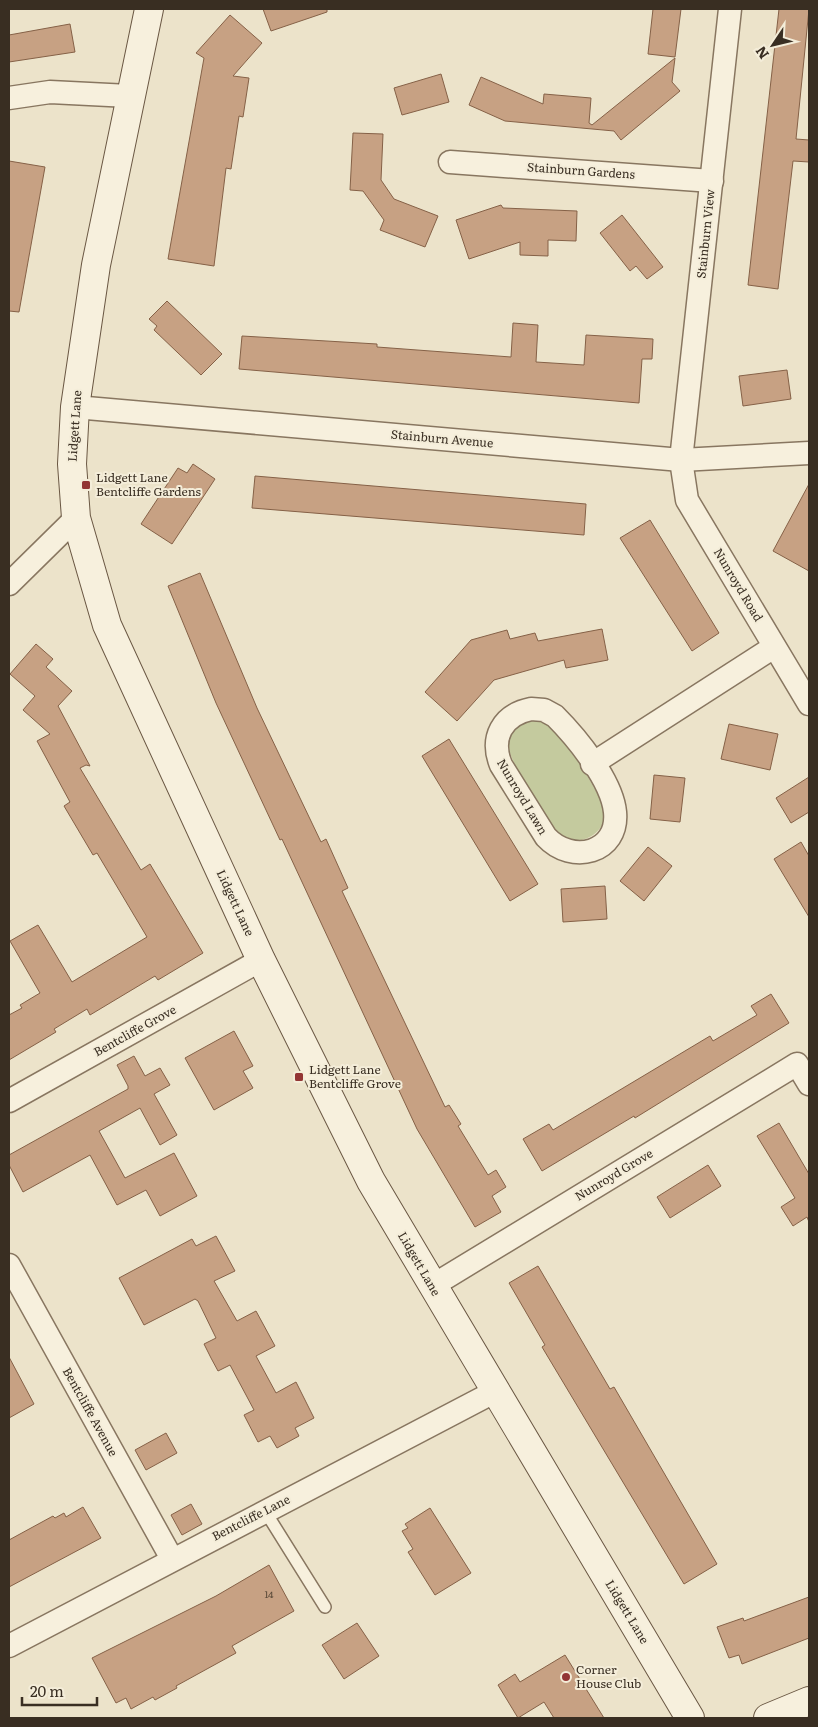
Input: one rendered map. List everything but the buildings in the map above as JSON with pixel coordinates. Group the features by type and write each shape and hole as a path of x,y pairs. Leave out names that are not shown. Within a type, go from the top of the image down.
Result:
{"street":[{"name":"Lidgett Lane","path":"148,9 96,265 75,407 72,464 76,518 107,625 261,960 371,1181 494,1392 690,1718"},
{"name":"Stainburn View","path":"681,460 730,9"},
{"path":"9,98 50,92 129,96"},
{"name":"Stainburn Gardens","path":"450,162 712,181"},
{"name":"Stainburn Avenue","path":"75,407 681,460 809,453"},
{"name":"Nunroyd Road","path":"681,460 687,500 809,704"},
{"path":"9,584 76,518"},
{"path":"592,764 774,646"},
{"name":"Nunroyd Lawn","path":"531,709 544,710 555,716 564,725 592,764 605,782 613,801 614,826 609,837 600,846 589,852 578,854 565,852 554,846 546,837 511,781 496,754 496,741 504,723 519,712 531,709"},
{"name":"Bentcliffe Grove","path":"9,1101 261,960"},
{"name":"Nunroyd Grove","path":"432,1286 797,1064 809,1084"},
{"name":"Bentcliffe Avenue","path":"9,1265 172,1559"},
{"name":"Bentcliffe Lane","path":"9,1646 494,1392"},
{"path":"768,1718 809,1701"}],"lane":[{"path":"266,1511 325,1607"}],"green space":[{"path":"541,719 554,727 562,736 603,805 605,812 604,821 594,834 587,838 571,840 563,837 556,831 517,769 512,757 508,746 508,736 513,728 524,722"}],"place":[{"name":"Lidgett Lane Bentcliffe Gardens","path":"86,485"},
{"name":"Lidgett Lane Bentcliffe Grove","path":"299,1077"},
{"name":"Corner House Club","path":"566,1677"}]}
